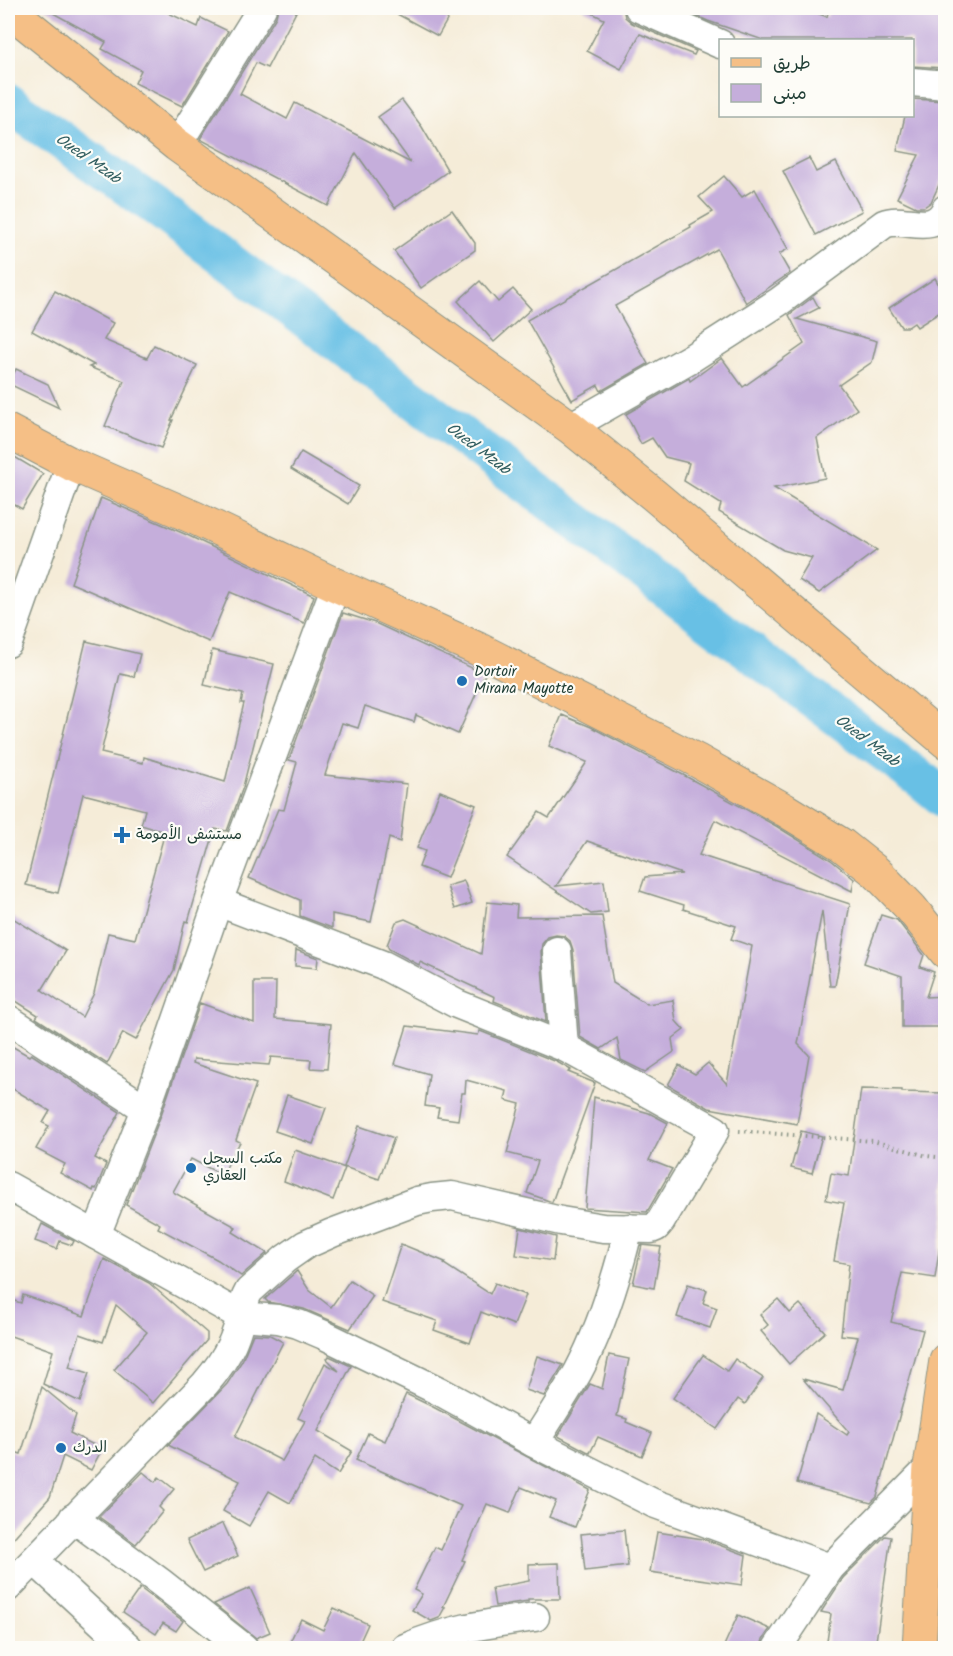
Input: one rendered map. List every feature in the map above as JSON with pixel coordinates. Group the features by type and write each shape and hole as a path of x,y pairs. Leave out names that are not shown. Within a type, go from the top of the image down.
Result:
{"main road":[{"path":"8,9 177,145 570,427 655,496 945,742"},
{"path":"8,431 71,464 195,518 478,649 696,760 842,845 876,872 911,908 945,952"},
{"path":"919,1648 930,1467 945,1360"}],"street":[{"path":"177,145 262,8"},
{"path":"639,8 719,44"},
{"path":"914,82 945,85"},
{"path":"570,427 693,357 780,301 884,224 935,222 943,215 945,209"},
{"path":"8,643 71,464"},
{"path":"96,1235 146,1109 218,902 336,585"},
{"path":"8,1587 219,1368 235,1339 249,1291 285,1259 305,1245 417,1201 452,1196 561,1221 603,1228 656,1227 688,1178 715,1130 564,1047 457,1004 383,965 218,902"},
{"path":"556,951 564,1047"},
{"path":"8,1019 146,1109"},
{"path":"8,1186 241,1316 278,1319 298,1324 324,1335 441,1392 534,1443 653,1503 830,1568"},
{"path":"534,1443 578,1372 592,1342 620,1265 629,1228"},
{"path":"777,1648 830,1568 930,1467"},
{"path":"73,1518 244,1648"},
{"path":"34,1561 128,1647"},
{"path":"405,1648 455,1629 535,1617"}],"path":[{"path":"715,1130 873,1141 927,1156 945,1158"}],"building":[{"path":"44,8 158,8 198,27 201,18 228,31 182,106 135,83 141,70 102,49 106,42"},
{"path":"278,8 298,8 267,68 256,63 240,94 287,119 295,103 411,163 378,117 402,100 422,127 448,171 395,208 356,153 328,206 200,139 276,17"},
{"path":"386,8 454,8 438,36"},
{"path":"582,8 623,8 625,17 632,23 696,51 694,55 640,34 621,69 587,51 604,19"},
{"path":"678,8 804,8 827,17 829,8 945,8 945,68 914,66 914,39 760,39"},
{"path":"914,99 945,101 945,172 931,202 924,207 916,207 897,198 919,155 897,151 905,117 914,117"},
{"path":"809,158 816,172 836,162 862,211 816,235 783,171"},
{"path":"724,176 742,197 755,189 788,249 779,254 790,273 746,303 717,249 615,306 648,364 601,391 598,385 572,400 527,320 691,227 690,225 713,212 699,197"},
{"path":"452,210 475,243 475,250 421,288 394,251"},
{"path":"935,278 945,295 945,309 917,327 914,323 908,327 901,327 889,308"},
{"path":"480,281 498,302 513,289 531,309 494,342 458,301"},
{"path":"55,291 113,323 104,340 147,358 154,345 197,365 171,420 173,420 161,448 105,426 124,381 89,367 94,365 32,331"},
{"path":"813,297 819,308 797,319 877,341 872,362 839,385 857,409 817,438 825,478 774,488 877,550 819,593 799,580 812,558 783,550 719,512 721,504 684,481 689,463 665,457 652,438 641,444 626,414 689,378 690,381 722,358 743,387 804,344 789,315"},
{"path":"16,369 48,384 59,408 9,384"},
{"path":"301,452 359,486 348,504 291,469"},
{"path":"8,453 43,474 22,509 8,501"},
{"path":"101,498 187,535 314,596 304,623 230,592 209,642 71,583"},
{"path":"343,613 375,623 485,674 458,734 416,715 414,722 365,706 358,728 342,723 325,775 407,784 400,842 389,838 371,922 332,914 332,928 300,916 300,900 249,878 278,809 284,810 297,762 289,760"},
{"path":"86,641 140,654 134,677 120,674 101,753 143,763 144,757 225,782 244,703 241,703 243,694 204,685 212,650 274,664 243,787 227,831 215,829 188,922 185,921 174,970 136,1040 123,1033 107,1064 36,1018 38,1015 8,996 8,915 66,951 42,990 82,1017 94,993 108,933 135,939 165,832 141,825 145,810 83,794 58,893 26,885"},
{"path":"562,715 591,727 776,826 831,860 854,879 852,891 715,820 699,855 850,904 835,986 830,986 822,911 798,1044 809,1055 797,1124 709,1108 668,1085 679,1065 695,1074 708,1063 727,1084 752,946 731,939 736,926 683,909 684,905 640,891 645,877 682,874 587,841 556,886 604,881 608,912 591,914 507,857 539,812 549,818 587,762 549,746"},
{"path":"440,791 476,805 447,878 419,867 425,851 417,848"},
{"path":"464,881 472,903 455,909 447,886"},
{"path":"487,902 517,905 516,917 602,916 613,983 647,1004 673,1000 676,1021 684,1030 672,1039 674,1052 645,1072 621,1060 617,1038 601,1049 580,1037 573,950 570,941 564,936 548,937 542,944 546,1022 494,1001 495,997 420,962 419,965 389,949 387,945 396,922 405,919 481,954"},
{"path":"881,915 897,920 924,955 920,967 934,972 926,997 945,996 945,1027 902,1027 902,976 864,963"},
{"path":"296,950 318,958 317,968 295,966"},
{"path":"254,982 276,982 275,1019 331,1024 327,1069 310,1068 311,1060 271,1057 269,1065 194,1059 193,1063 256,1084 236,1140 240,1142 222,1175 191,1159 173,1192 236,1227 233,1232 267,1253 241,1276 218,1260 158,1228 160,1224 126,1205 161,1115 200,1003 254,1023"},
{"path":"407,1026 478,1035 480,1031 557,1062 571,1070 568,1072 595,1083 552,1202 527,1193 538,1161 507,1153 520,1104 505,1100 507,1091 466,1080 458,1120 437,1117 439,1108 425,1106 429,1074 395,1064"},
{"path":"8,1044 29,1056 31,1054 120,1112 95,1158 106,1164 96,1189 94,1188 93,1191 60,1173 65,1164 36,1149 49,1126 43,1123 50,1111 8,1086"},
{"path":"861,1089 945,1093 943,1191 945,1192 945,1212 935,1278 902,1273 891,1322 923,1330 877,1497 871,1503 797,1483 816,1414 847,1435 849,1432 803,1379 843,1390 858,1337 841,1335 849,1264 834,1261 844,1203 826,1200 831,1173 849,1176"},
{"path":"287,1095 326,1108 313,1144 275,1131"},
{"path":"594,1097 649,1113 668,1123 649,1160 672,1169 647,1212 585,1208"},
{"path":"359,1126 394,1138 379,1179 344,1167"},
{"path":"801,1131 822,1136 812,1173 791,1168"},
{"path":"295,1150 345,1168 333,1200 284,1181"},
{"path":"42,1224 74,1241 72,1245 60,1241 57,1249 35,1241"},
{"path":"520,1228 556,1237 553,1261 516,1255"},
{"path":"401,1244 445,1262 444,1264 490,1294 495,1283 526,1295 514,1325 481,1312 470,1343 434,1330 437,1321 382,1302"},
{"path":"642,1245 661,1247 654,1288 633,1284"},
{"path":"104,1259 149,1283 207,1333 207,1340 153,1403 114,1370 147,1332 116,1305 103,1342 80,1334 69,1367 89,1373 80,1402 43,1384 53,1351 8,1335 8,1299 21,1303 23,1295 84,1316"},
{"path":"297,1271 309,1290 331,1307 350,1280 373,1296 350,1329 304,1309 268,1302 265,1299"},
{"path":"688,1284 707,1290 703,1303 717,1308 710,1328 677,1317"},
{"path":"778,1299 790,1313 800,1304 825,1332 789,1364 761,1331 768,1325 760,1315"},
{"path":"253,1334 270,1335 283,1342 235,1437 282,1461 305,1421 298,1418 325,1363 339,1371 327,1359 329,1356 351,1366 318,1431 352,1451 338,1474 315,1459 290,1503 269,1491 249,1526 223,1511 240,1481 168,1445 227,1384 242,1361"},
{"path":"609,1355 629,1359 617,1416 652,1433 642,1456 598,1437 590,1453 558,1436 590,1384 602,1389"},
{"path":"703,1355 727,1371 735,1359 763,1378 745,1404 738,1399 717,1429 673,1398"},
{"path":"537,1356 563,1365 544,1396 526,1390"},
{"path":"42,1387 76,1415 70,1433 102,1449 91,1470 63,1456 50,1497 8,1544 8,1450 21,1454"},
{"path":"406,1394 590,1490 575,1527 549,1517 556,1501 521,1487 510,1513 487,1504 462,1560 465,1561 443,1607 445,1607 439,1618 431,1621 412,1610 422,1594 414,1590 435,1547 441,1550 461,1506 356,1460 368,1433 385,1441"},
{"path":"143,1472 155,1482 159,1477 174,1489 159,1507 163,1511 136,1544 99,1517"},
{"path":"223,1523 238,1556 203,1572 187,1540"},
{"path":"624,1530 628,1566 585,1571 581,1534"},
{"path":"657,1532 703,1539 746,1555 742,1585 650,1572"},
{"path":"885,1536 891,1537 875,1648 826,1648 831,1614 821,1612 843,1578"},
{"path":"559,1563 560,1599 528,1599 528,1601 495,1606 492,1588 529,1581 529,1564"},
{"path":"140,1588 183,1621 176,1631 163,1623 156,1634 123,1612"},
{"path":"250,1588 270,1632 256,1638 214,1604"},
{"path":"334,1608 368,1624 358,1646 363,1648 287,1648 301,1619 323,1630"},
{"path":"738,1615 770,1629 763,1639 761,1648 723,1648"}],"waterway":[{"name":"Oued Mzab","path":"8,103 156,207 946,800"}],"place":[{"name":"Dortoir Mirana Mayotte","path":"462,681"},
{"name":"مستشفى الأمومة","path":"122,835"},
{"name":"مكتب السجل العقاري","path":"191,1168"},
{"name":"الدرك","path":"61,1448"}]}
